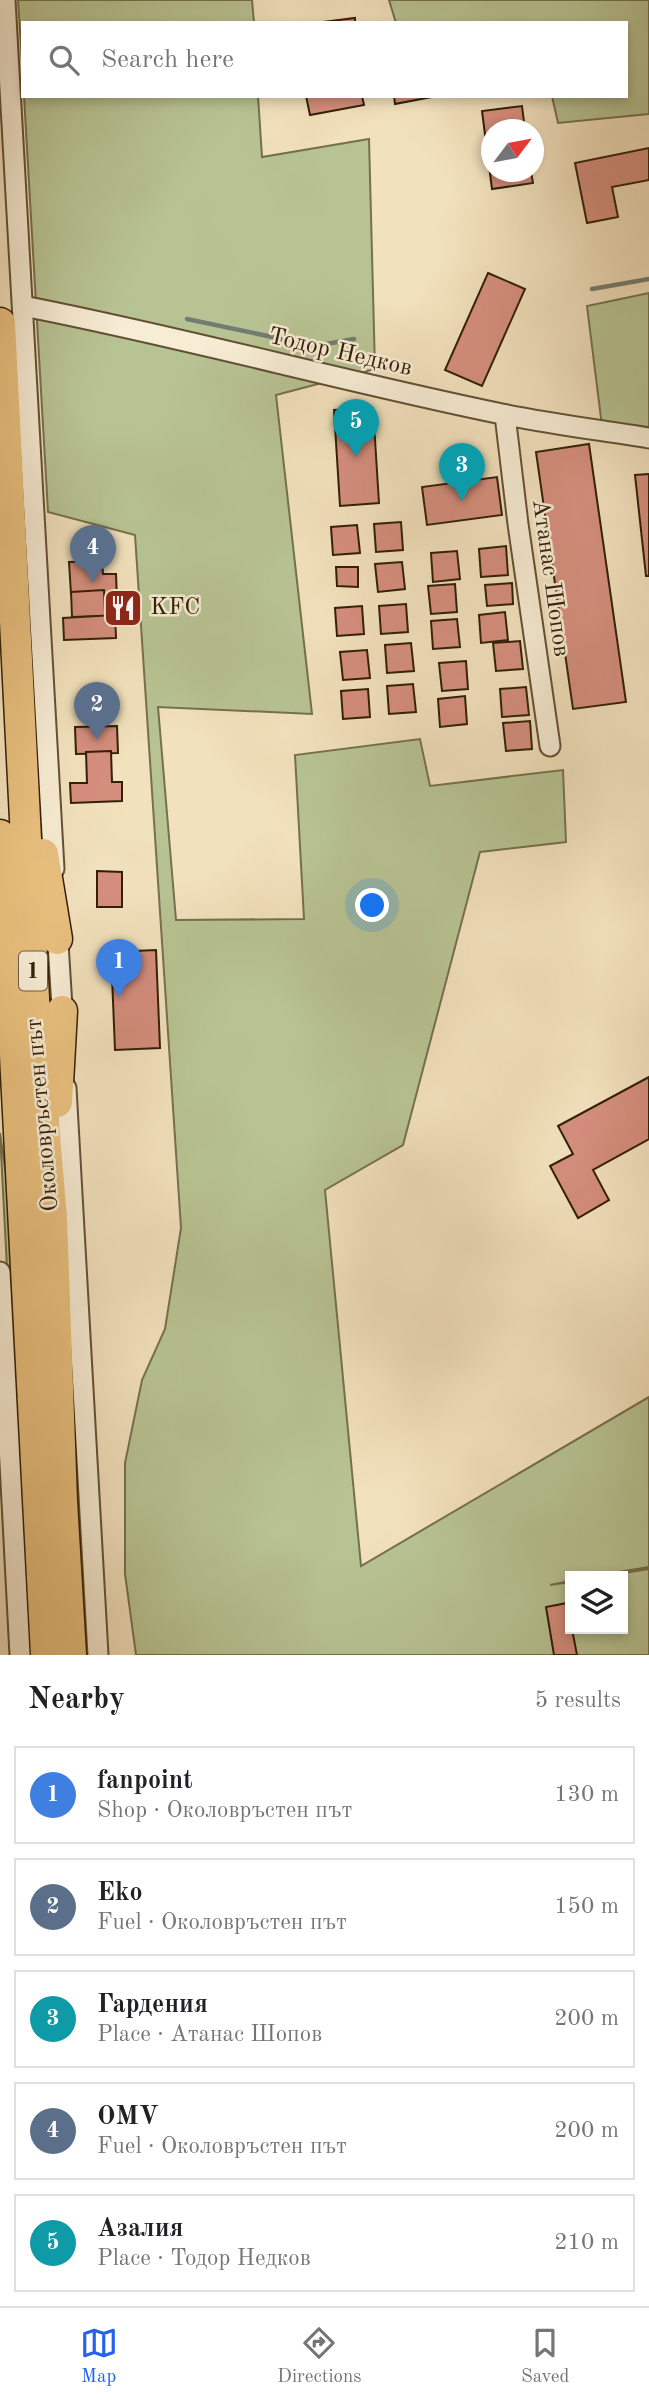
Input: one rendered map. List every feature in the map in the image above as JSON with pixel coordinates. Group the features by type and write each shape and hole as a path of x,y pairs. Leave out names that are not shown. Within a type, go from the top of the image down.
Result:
{"highway":[{"name":"Околовръстен път","path":"11,314 21,723 35,1018 51,1218 71,1655"},
{"path":"21,723 57,939"},
{"name":"Околовръстен път","path":"0,835 9,939 46,1655"},
{"path":"51,1218 62,1011"},
{"path":"0,1098 26,1253"}],"street":[{"path":"5,0 11,314 62,1011 98,1655"},
{"name":"Тодор Недков","path":"11,314 119,325 304,371 505,415 649,438"},
{"name":"Атанас Шопов","path":"505,415 550,746"},
{"path":"0,1272 20,1655"}],"green space":[{"path":"18,0 252,0 254,21 21,21 21,46"},
{"path":"389,0 649,0 649,114 558,123 552,98 628,98 628,21 395,21"},
{"path":"24,98 258,98 262,157 369,139 375,369 276,395 312,714 158,707 176,920 304,919 295,755 420,739 430,786 563,770 566,842 480,852 403,1145 325,1190 361,1566 649,1397 649,1567 625,1571 565,1571 565,1582 550,1585 565,1583 565,1634 628,1634 628,1572 649,1569 649,1655 136,1655 125,1574 125,1463 142,1380 165,1329 181,1228 135,535 48,512"},
{"path":"649,293 649,433 602,426 587,306"},
{"path":"0,1133 10,1202 33,1655 27,1655"}],"building":[{"path":"355,18 355,21 331,21"},
{"path":"306,98 362,98 364,105 310,115"},
{"path":"394,98 426,98 395,104"},
{"path":"522,106 524,119 483,119 482,111"},
{"path":"649,148 649,180 612,187 618,217 587,223 575,163"},
{"path":"491,182 533,183 492,189"},
{"path":"488,273 525,289 482,386 445,370"},
{"path":"373,408 379,503 340,506 334,410"},
{"path":"589,444 626,702 573,709 536,452"},
{"path":"649,474 649,576 646,576 635,475"},
{"path":"497,477 502,515 427,525 422,487"},
{"path":"401,522 403,550 376,552 374,524"},
{"path":"357,525 360,553 333,555 331,527"},
{"path":"506,546 508,575 481,577 479,549"},
{"path":"457,551 460,579 433,582 431,553"},
{"path":"102,561 103,574 116,574 117,600 104,601 104,593 71,594 69,562"},
{"path":"402,562 405,589 378,592 375,564"},
{"path":"336,567 358,567 358,587 337,586"},
{"path":"512,583 513,604 487,606 485,585"},
{"path":"455,584 457,612 431,614 428,586"},
{"path":"104,590 105,616 72,617 71,592"},
{"path":"133,604 134,625 118,626 117,605"},
{"path":"406,604 408,632 381,634 379,606"},
{"path":"362,606 364,634 337,636 335,608"},
{"path":"505,612 508,640 481,643 479,615"},
{"path":"115,615 116,638 64,640 63,618"},
{"path":"457,619 460,647 433,649 431,621"},
{"path":"520,641 523,669 496,671 493,643"},
{"path":"411,643 414,671 387,673 385,645"},
{"path":"367,650 370,678 343,680 340,652"},
{"path":"466,661 468,689 442,691 439,663"},
{"path":"413,684 416,712 389,714 387,686"},
{"path":"526,687 529,715 502,717 500,689"},
{"path":"368,689 370,717 343,719 341,691"},
{"path":"465,696 467,724 440,727 438,699"},
{"path":"530,721 532,749 506,751 503,723"},
{"path":"117,726 118,753 76,754 75,727"},
{"path":"111,751 112,782 122,782 122,801 71,803 70,783 87,783 86,752"},
{"path":"97,871 122,872 122,907 97,907"},
{"path":"156,950 160,1048 115,1050 111,952"},
{"path":"649,1077 649,1139 593,1170 609,1200 578,1218 550,1166 573,1154 558,1126"},
{"path":"565,1603 565,1634 573,1634 577,1655 554,1655 546,1607"}],"waterway":[{"path":"592,289 649,279"},
{"path":"187,319 315,346 354,339"}],"place":[{"name":"Азалия","path":"356,457"},
{"name":"Гардения","path":"462,501"},
{"name":"OMV","path":"93,583"},
{"name":"KFC","path":"123,608"},
{"name":"Eko","path":"97,740"},
{"name":"fanpoint","path":"119,997"}]}
